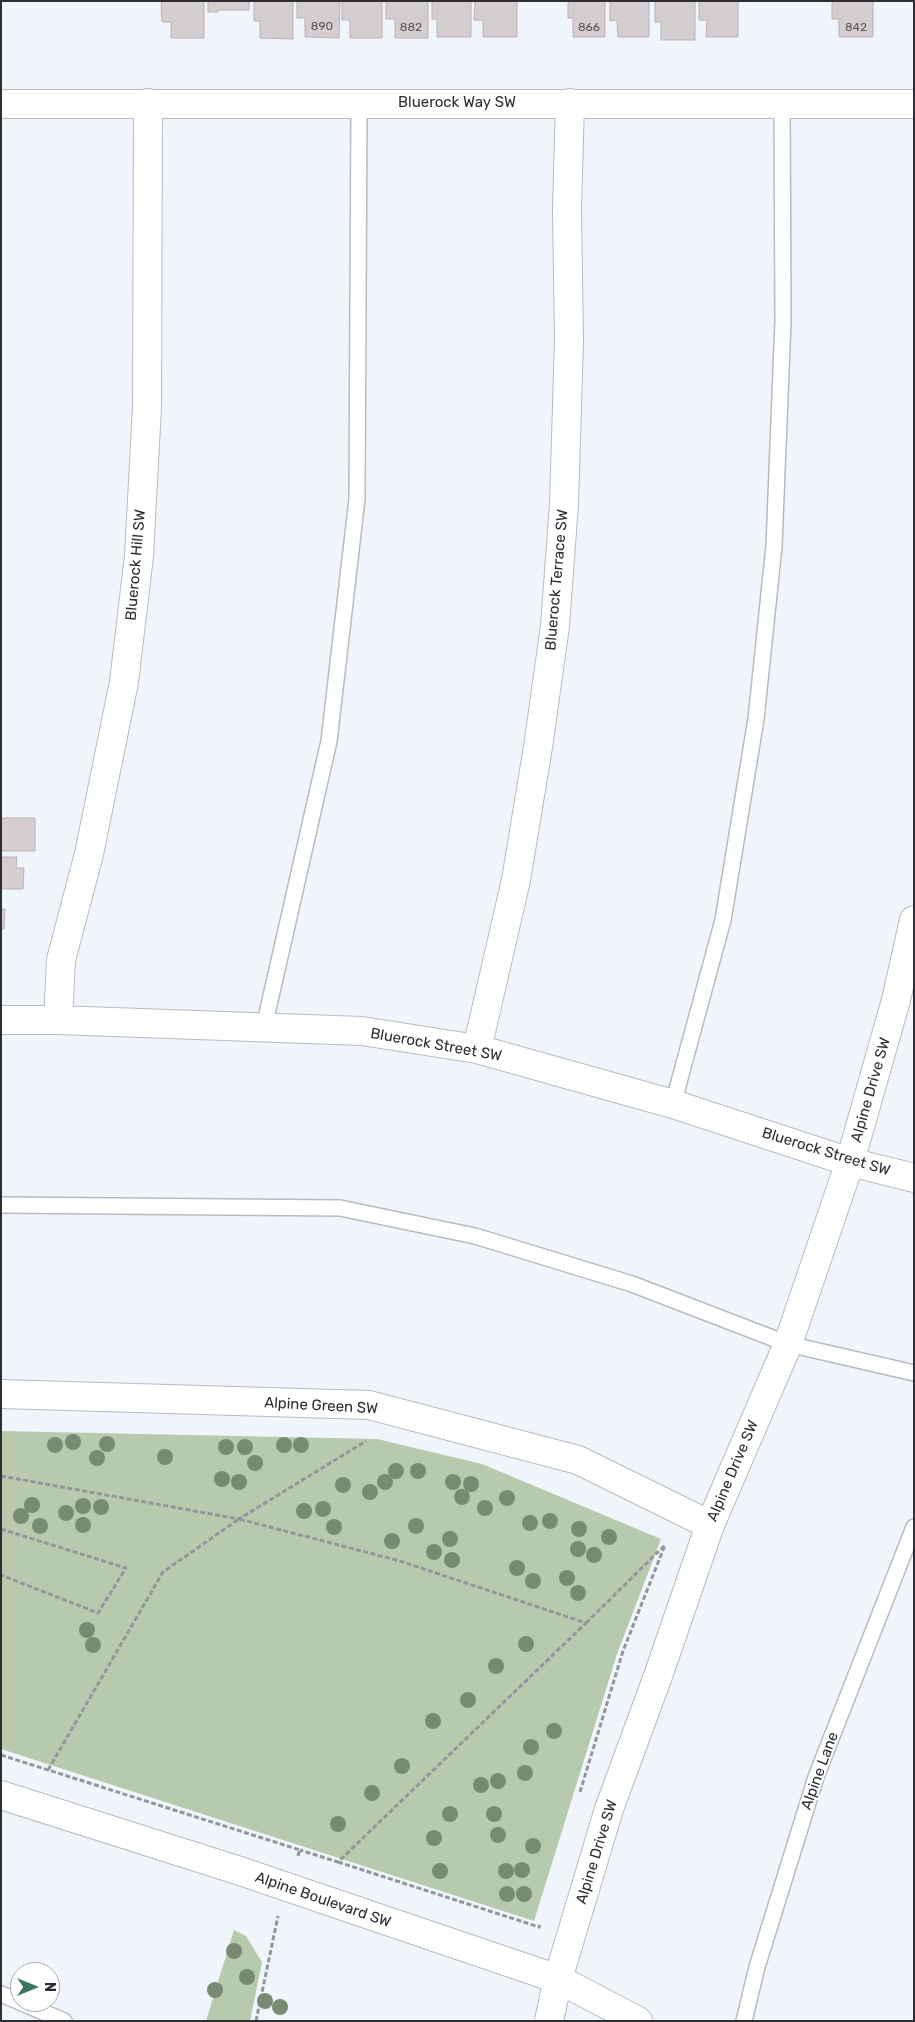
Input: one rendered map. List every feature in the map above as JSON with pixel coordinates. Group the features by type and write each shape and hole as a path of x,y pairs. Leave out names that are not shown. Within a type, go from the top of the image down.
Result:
{"street":[{"name":"Bluerock Hill SW","path":"58,1020 61,960 89,854 124,682 138,556 146,407 148,103"},
{"name":"Bluerock Terrace SW","path":"477,1049 516,880 538,747 555,626 564,504 568,360 567,209 570,103"},
{"name":"Bluerock Way SW","path":"1,104 914,104"},
{"name":"Alpine Drive SW","path":"549,2021 558,1979 609,1809 658,1676 710,1525 788,1344 850,1162 896,1000 914,920"},
{"name":"Bluerock Street SW","path":"1,1020 58,1020 362,1031 477,1049 673,1104 850,1162 914,1178"},
{"name":"Alpine Green SW","path":"1,1394 369,1405 578,1460 710,1525"},
{"name":"Alpine Boulevard SW","path":"1,1795 245,1873 558,1979 638,2021"}],"lane":[{"path":"673,1104 723,920 756,719 774,546 784,321 782,103"},
{"path":"264,1027 329,741 356,499 359,104"},
{"path":"1,1205 340,1208 475,1236 632,1284 788,1344 914,1372"},
{"name":"Alpine Lane","path":"744,2021 757,1967 816,1777 914,1527"},
{"path":"43,2012 64,2021"}],"path":[{"path":"48,1770 163,1572 239,1519 366,1441"},
{"path":"1,1476 239,1519 400,1561 586,1622"},
{"path":"1,1529 126,1568 98,1613 1,1575"},
{"path":"338,1862 665,1545 623,1651 580,1794"},
{"path":"300,1850 539,1927 542,1918"}],"green space":[{"path":"1,1431 377,1439 482,1464 661,1539 617,1654 534,1921 1,1749"},
{"path":"234,1930 246,1936 262,1962 250,2021 206,2021"}],"building":[{"path":"161,1 204,1 204,38 171,38 171,22 162,22"},
{"path":"208,1 249,1 249,10 218,10 218,12 208,12"},
{"path":"254,1 293,1 293,39 260,38 260,21 254,21"},
{"path":"297,1 340,1 339,38 305,37 305,18 297,18"},
{"path":"342,1 382,1 382,38 350,38 350,20 342,20"},
{"path":"386,1 428,1 428,38 395,38 395,19 386,19"},
{"path":"432,1 471,1 471,37 437,37 437,19 432,19"},
{"path":"475,1 517,1 517,37 483,37 483,20 474,20"},
{"path":"568,1 605,1 605,37 573,37 573,18 568,18"},
{"path":"610,1 649,1 649,37 618,37 617,20 610,21"},
{"path":"655,1 695,1 695,40 661,40 661,22 655,22"},
{"path":"699,1 738,1 738,37 706,37 707,20 699,20"},
{"path":"832,1 873,1 873,37 839,37 839,19 832,19"},
{"path":"1,818 35,818 35,851 1,851"},
{"path":"1,857 17,857 16,868 24,868 23,889 1,889"},
{"path":"1,909 5,909 4,929 1,929"}]}
